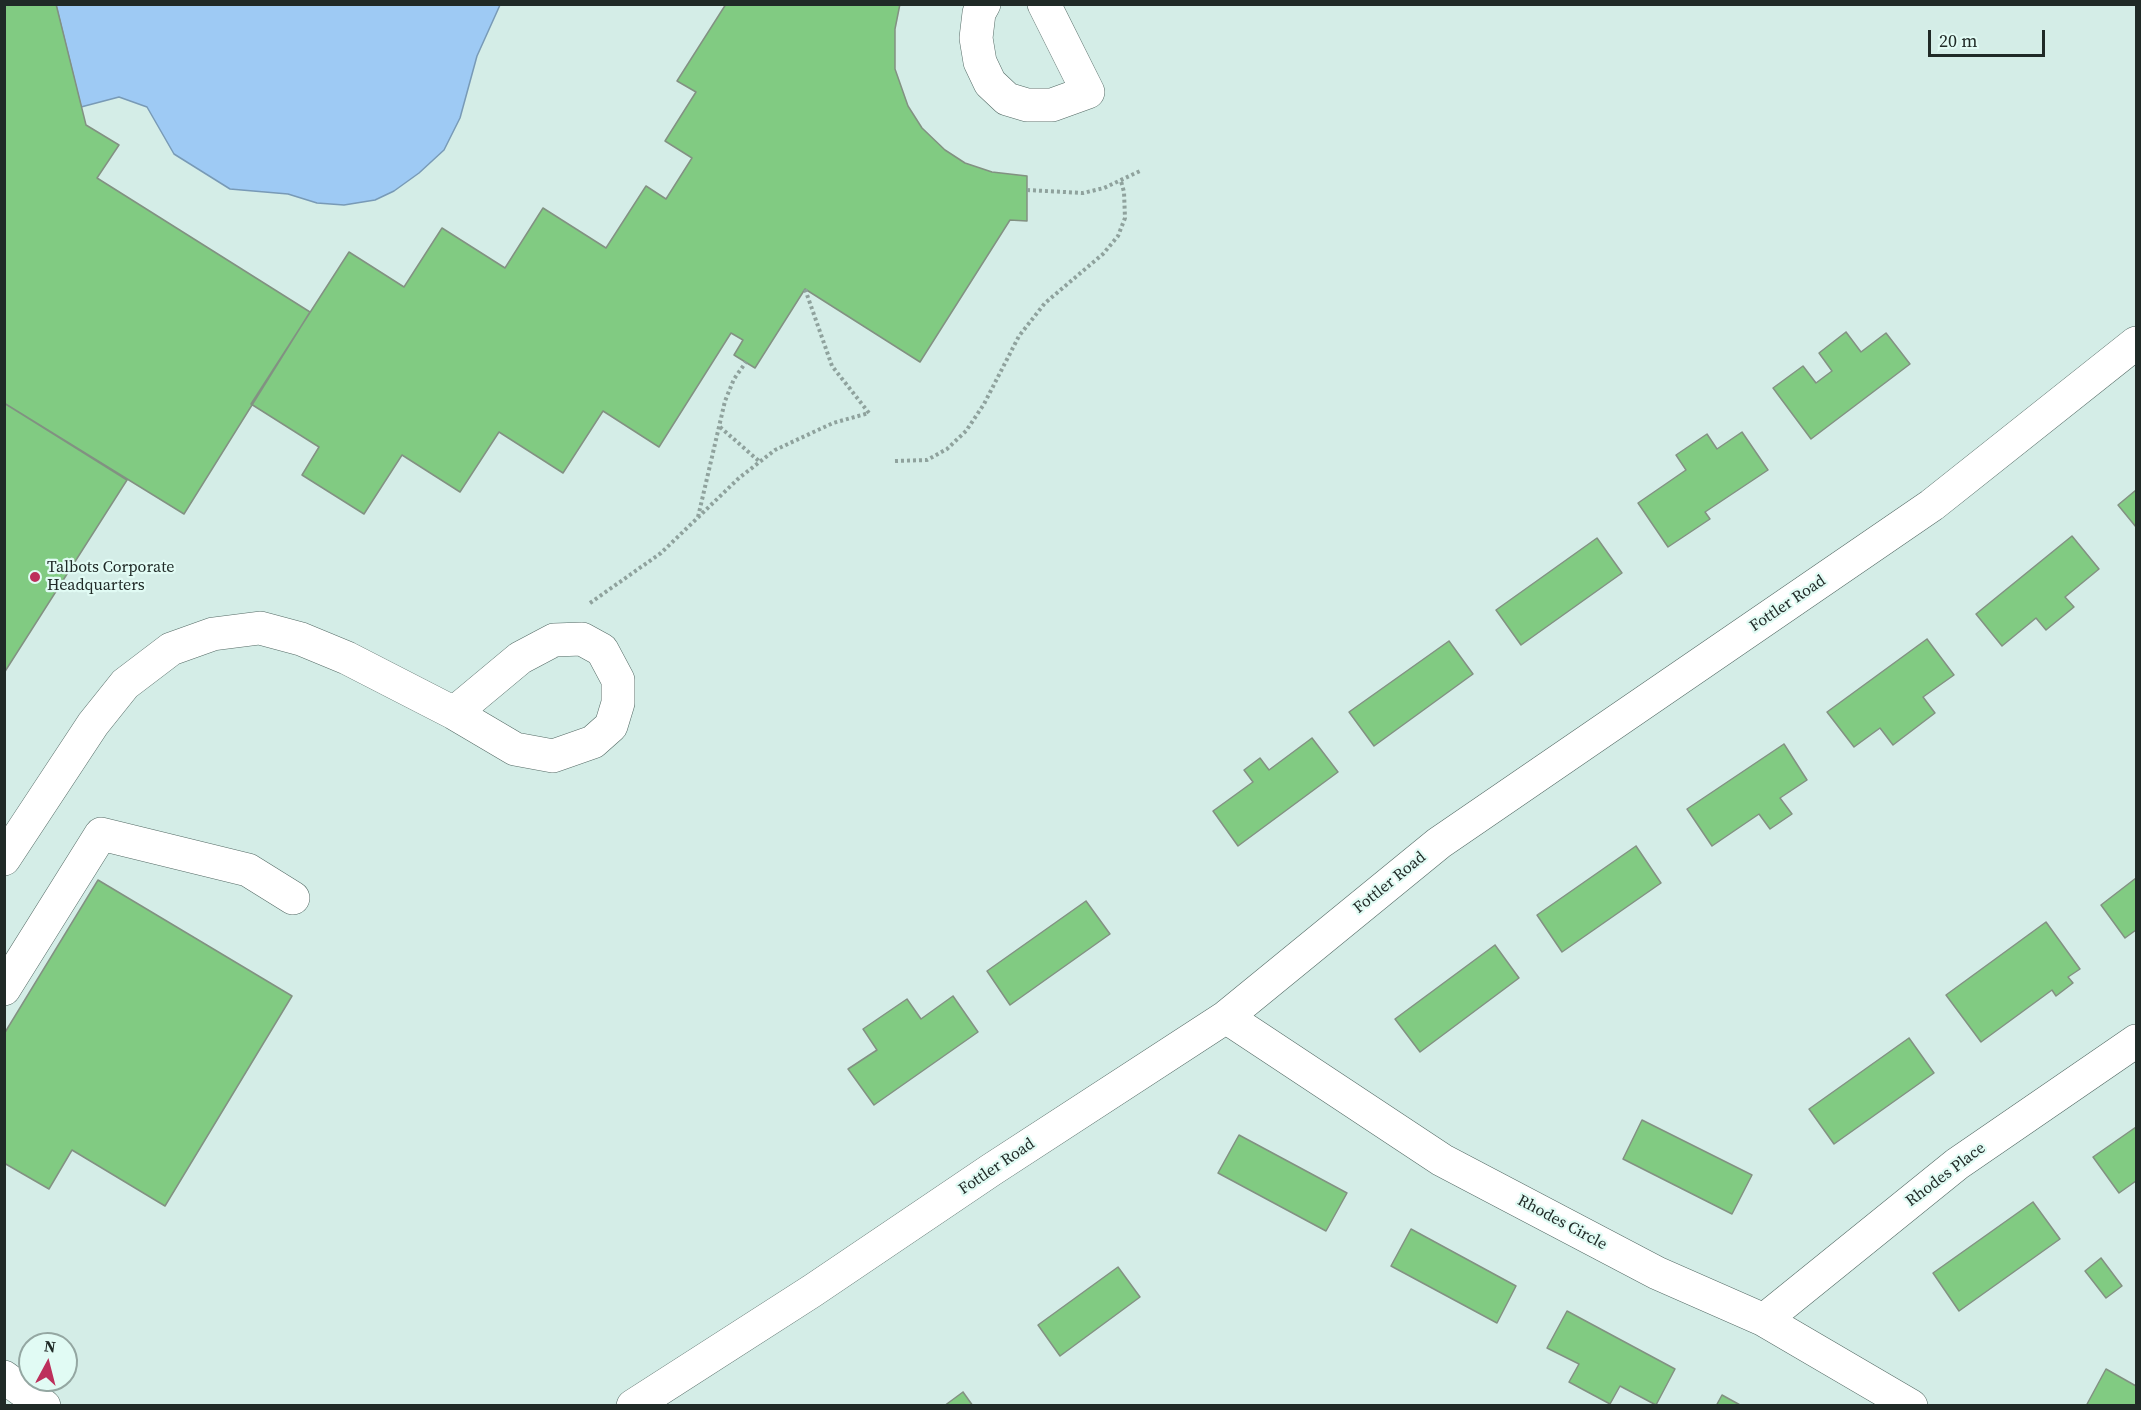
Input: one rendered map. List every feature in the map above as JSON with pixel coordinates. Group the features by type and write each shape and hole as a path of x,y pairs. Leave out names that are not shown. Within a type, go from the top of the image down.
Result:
{"street":[{"path":"984,4 979,13 976,38 980,62 990,83 1008,99 1027,105 1052,105 1088,92 1044,4"},
{"name":"Fottler Road","path":"633,1406 812,1292 991,1170 1226,1017 1439,843 1932,505 2136,343"},
{"path":"4,860 93,724 125,684 171,649 213,634 260,628 301,639 347,658 454,713 515,749 554,756 593,742 611,726 618,703 618,680 603,650 582,639 554,640 520,658 454,713"},
{"path":"4,989 101,834 248,870 293,898"},
{"name":"Rhodes Circle","path":"1226,1017 1442,1160 1657,1273 1764,1320 1911,1406"},
{"name":"Rhodes Place","path":"1764,1320 1957,1164 2136,1041"},
{"path":"4,1377 44,1406"}],"path":[{"path":"1026,190 1083,193 1120,181 1140,171"},
{"path":"895,461 927,460 947,449 966,431 984,404 1019,336 1045,303 1103,254 1118,236 1125,218 1124,192 1120,181"},
{"path":"581,608 608,592 661,553 739,478 760,462 803,435 833,423 869,413 832,366 805,289"},
{"path":"698,518 725,401 734,379 746,362"},
{"path":"720,427 760,462"}],"water":[{"path":"56,5 500,5 477,56 460,118 444,150 419,173 394,191 375,200 344,205 317,203 288,194 230,189 174,154 147,107 119,97 81,107"}],"building":[{"path":"4,4 56,4 86,125 119,145 97,178 310,312 184,514 4,403"},
{"path":"726,4 900,4 895,29 895,69 908,106 922,128 945,150 965,163 992,172 1027,176 1027,221 1010,220 920,362 805,289 755,368 734,355 743,340 731,333 659,447 603,411 563,473 499,432 460,492 402,455 364,514 302,475 319,447 251,404 349,252 404,287 442,228 505,268 543,208 606,248 646,186 666,199 692,158 665,141 696,92 677,81"},
{"path":"1846,332 1861,352 1886,333 1910,364 1811,439 1773,388 1803,366 1816,383 1832,371 1819,353"},
{"name":"Talbots Corporate Headquarters","path":"4,403 127,480 4,673"},
{"path":"1742,432 1768,470 1705,512 1710,519 1668,547 1638,503 1686,470 1676,455 1707,434 1717,449"},
{"path":"2136,490 2136,527 2118,505"},
{"path":"2072,536 2099,569 2065,597 2074,607 2046,630 2036,618 2002,646 1976,614"},
{"path":"1597,538 1622,573 1521,645 1496,610"},
{"path":"1927,639 1954,675 1923,697 1935,713 1893,745 1880,728 1854,747 1827,712"},
{"path":"1449,641 1473,674 1374,746 1349,712"},
{"path":"1312,738 1338,772 1238,846 1213,811 1253,782 1244,770 1260,758 1269,770"},
{"path":"1784,744 1807,780 1780,798 1792,814 1770,829 1759,814 1712,846 1687,809"},
{"path":"1636,846 1661,883 1562,952 1537,915"},
{"path":"2136,878 2136,930 2125,938 2101,905"},
{"path":"98,880 292,996 165,1206 72,1150 49,1189 4,1163 4,1034"},
{"path":"1086,901 1110,934 1010,1005 987,971"},
{"path":"2046,922 2080,969 2068,977 2073,983 2056,996 2052,990 1981,1042 1946,995"},
{"path":"1495,945 1519,978 1420,1052 1395,1019"},
{"path":"953,996 978,1032 874,1105 848,1069 877,1050 863,1029 907,999 921,1019"},
{"path":"1909,1038 1934,1073 1834,1144 1809,1109"},
{"path":"1642,1120 1752,1175 1732,1214 1623,1159"},
{"path":"2136,1127 2136,1181 2119,1193 2093,1157"},
{"path":"1239,1135 1347,1193 1326,1231 1218,1173"},
{"path":"2033,1202 2060,1239 1959,1311 1933,1273"},
{"path":"1411,1229 1516,1286 1497,1323 1391,1266"},
{"path":"2101,1258 2122,1286 2106,1298 2085,1271"},
{"path":"1118,1267 1140,1297 1060,1356 1038,1325"},
{"path":"1567,1311 1675,1369 1656,1405 1620,1386 1610,1404 1569,1382 1579,1364 1547,1348"},
{"path":"2106,1369 2136,1386 2136,1406 2086,1406"},
{"path":"963,1392 973,1406 944,1406"},
{"path":"1722,1395 1742,1406 1716,1406"}],"place":[{"name":"Talbots Corporate Headquarters","path":"35,577"}]}
